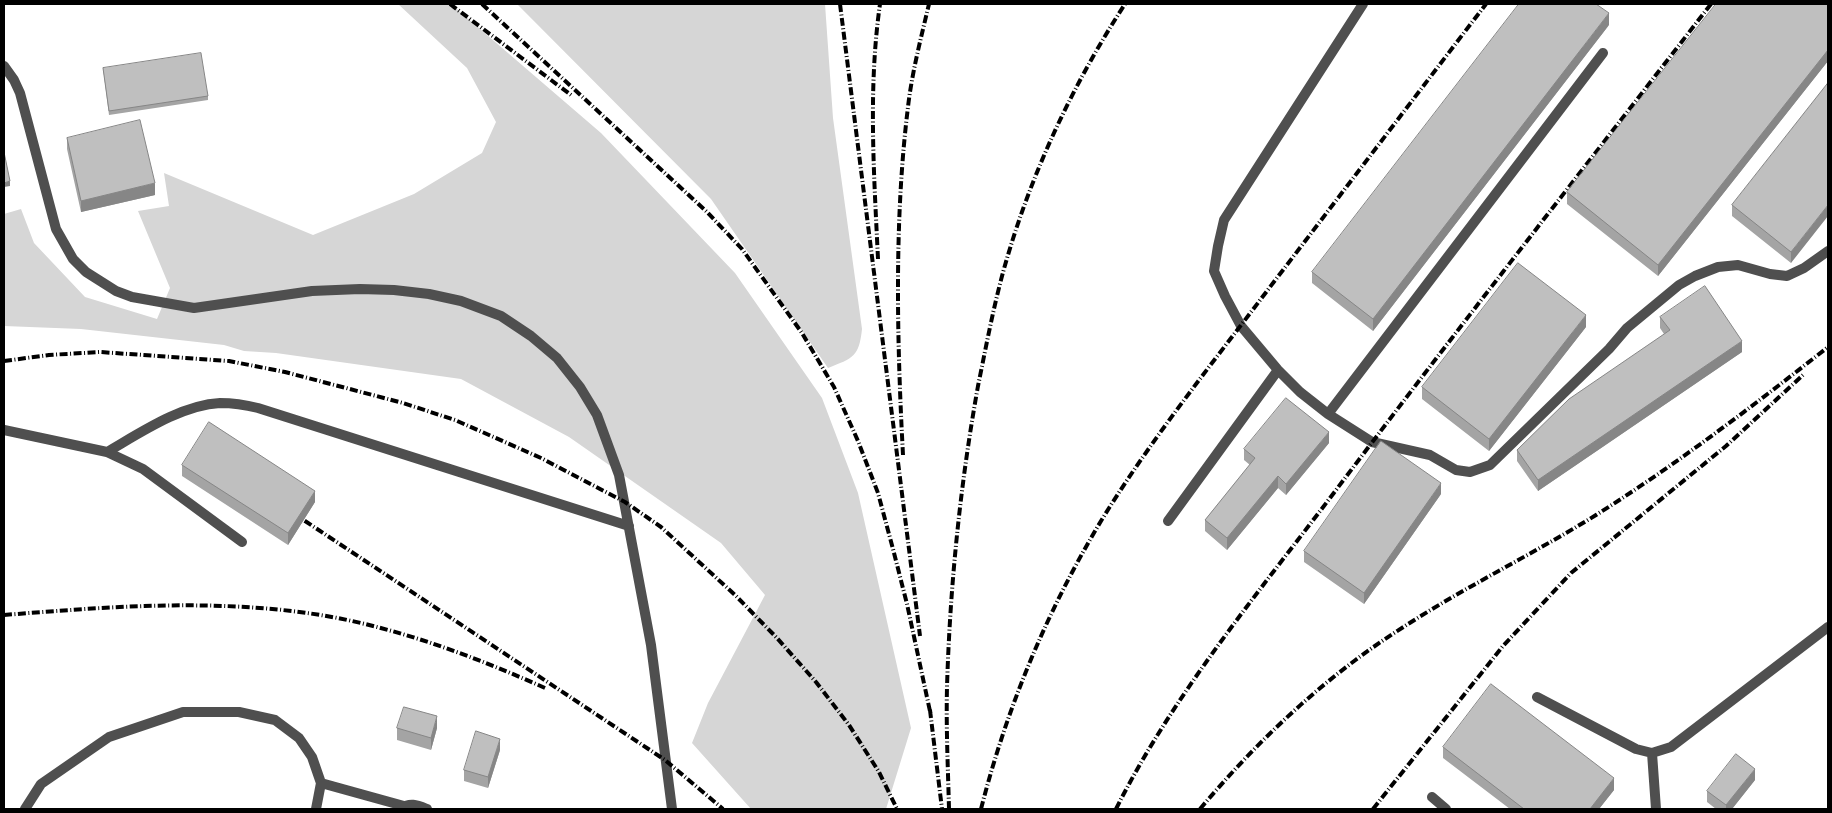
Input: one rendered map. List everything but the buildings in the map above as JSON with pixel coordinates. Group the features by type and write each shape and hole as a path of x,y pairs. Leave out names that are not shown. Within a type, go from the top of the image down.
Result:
{"lane":[{"path":"1363,4 1224,220 1214,271 1224,296 1241,326 1278,370 1300,392 1328,414 1372,442 1430,455 1456,470 1470,472 1490,465 1609,349 1627,328 1679,285 1694,276 1718,267 1738,265 1787,276 1804,268 1828,251"},
{"path":"1328,414 1603,53"},
{"path":"4,66 14,80 20,94 56,229 73,259 86,272 116,291 132,297 194,308 312,291 360,289 429,294 461,301 501,316 531,336 557,358 580,387 597,415 619,475 651,646 672,809"},
{"path":"1168,521 1278,370"},
{"path":"107,452 174,415 218,403 239,404 258,408 629,526"},
{"path":"4,430 107,452 143,469 242,542"},
{"path":"1537,697 1636,750 1652,753 1672,747 1828,627"},
{"path":"24,809 41,784 109,737 183,712 239,712 276,720 299,738 312,756 321,783 316,809"},
{"path":"1652,753 1656,809"},
{"path":"321,783 402,808 414,804 427,809"},
{"path":"1432,797 1446,809"}],"shaded area":[{"path":"398,4 451,4 601,133 735,273 822,398 858,493 911,728 886,809 751,809 692,743 708,703 765,595 721,543 569,437 461,379 276,353 244,351 224,345 81,329 4,326 4,214 21,209 34,243 85,297 157,319 170,288 138,211 169,206 164,173 313,235 414,194 482,153 496,122 467,68"},
{"path":"517,4 825,4 833,118 862,329 857,351 849,359 828,368 711,199"}],"railway":[{"path":"450,4 571,95"},
{"path":"482,4 707,212 742,249 802,333 834,387 878,493 907,604 931,716"},
{"path":"840,4 920,636"},
{"path":"878,259 873,99 876,36 880,4"},
{"path":"903,455 898,325 900,193 910,94 929,4"},
{"path":"949,809 947,687 953,574 966,461 978,386 992,320 1003,271 1018,222 1043,157 1089,63 1125,4"},
{"path":"981,809 1003,734 1030,660 1063,590 1101,521 1140,461 1182,402 1486,4"},
{"path":"1116,809 1162,727 1244,611 1472,312 1711,4"},
{"path":"1200,809 1270,733 1348,665 1428,611 1626,496 1714,434 1828,347"},
{"path":"4,361 49,355 100,352 229,361 285,372 403,403 455,420 541,458 625,502 661,527 735,595 816,682 849,725 879,772 897,809"},
{"path":"1373,809 1503,646 1571,573 1726,446 1803,375"},
{"path":"293,513 665,760 723,809"},
{"path":"4,615 79,609 194,605 232,606 307,613 368,625 429,642 545,688"},
{"path":"930,710 942,809"}]}
